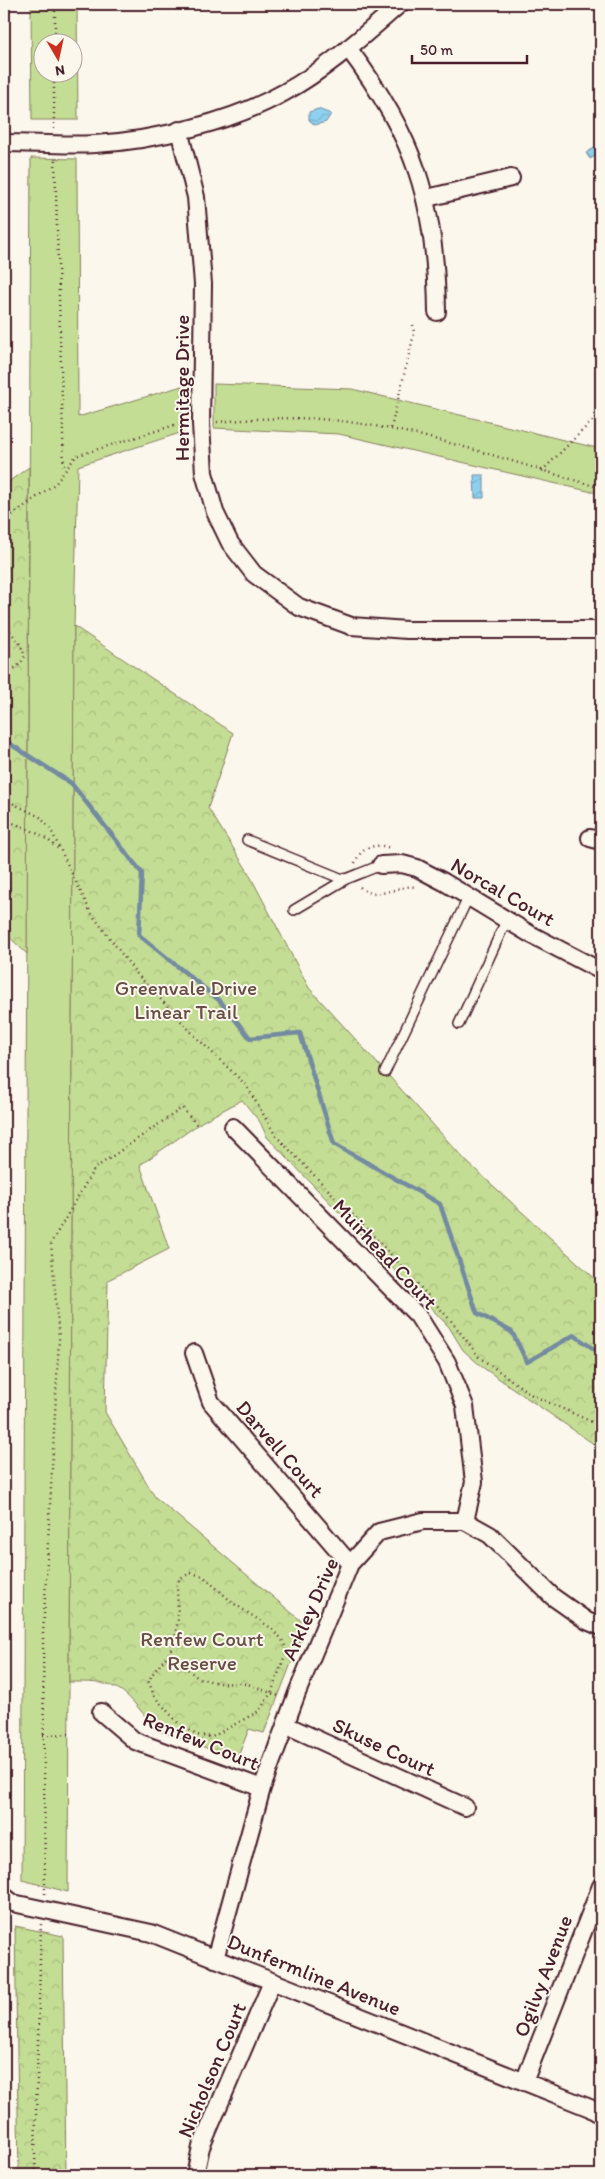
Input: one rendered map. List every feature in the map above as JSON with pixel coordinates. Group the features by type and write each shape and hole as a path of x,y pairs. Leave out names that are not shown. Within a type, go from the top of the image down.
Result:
{"street":[{"path":"4,142 95,144 122,142 219,120 285,92 348,48 400,4"},
{"path":"348,48 369,76 397,122 410,149 427,198 435,260 437,312"},
{"name":"Hermitage Drive","path":"179,130 196,197 203,284 200,424 204,474 214,512 230,543 254,574 300,607 352,626 408,630 601,630"},
{"path":"427,198 511,178"},
{"name":"Norcal Court","path":"381,865 402,864 418,868 469,896 506,920 601,971"},
{"name":"Muirhead Court","path":"233,1127 418,1316 447,1362 466,1406 474,1482 465,1521"},
{"name":"Darvell Court","path":"194,1352 211,1402 350,1564"},
{"name":"Arkley Drive","path":"216,1959 262,1788 286,1725 350,1564 379,1532 423,1520 465,1521 490,1535 553,1597 587,1621 601,1627"},
{"name":"Renfew Court","path":"101,1712 134,1741 262,1788"},
{"name":"Skuse Court","path":"286,1725 465,1808"},
{"name":"Ogilvy Avenue","path":"524,2082 601,1886"},
{"name":"Dunfermline Avenue","path":"4,1896 13,1903 151,1933 590,2108 601,2115"},
{"name":"Nicholson Court","path":"195,2175 201,2147 272,1982"}],"lane":[{"path":"247,840 324,872 350,877"},
{"path":"294,910 350,877 381,865"},
{"path":"386,1072 469,896"},
{"path":"459,1024 506,920"}],"path":[{"path":"54,32 55,4"},
{"path":"54,82 54,144 64,470"},
{"path":"390,429 414,334 413,325"},
{"path":"542,471 601,412"},
{"path":"4,521 56,483 76,456 86,451 178,424 274,418 321,419 390,429 601,488"},
{"path":"4,623 20,644 25,656 14,670 4,670"},
{"path":"4,798 40,817 52,830 91,913 136,974 195,1036 246,1085 276,1136 382,1245 453,1323 478,1358 532,1395 601,1426"},
{"path":"4,820 20,826 48,841 56,848 61,849"},
{"path":"4,873 8,880 10,892 4,899"},
{"path":"350,877 360,888 374,894 382,895 403,887 414,886 423,889"},
{"path":"36,2175 38,2009 42,1909 46,1887 43,1635 59,1339 51,1243 94,1169 182,1108 198,1126"},
{"path":"187,1574 203,1576 233,1603 275,1631 284,1643 286,1655 271,1693 259,1711 226,1731 212,1737 192,1734 173,1719 151,1690 149,1682 169,1653 178,1624 176,1594 178,1582 187,1574"},
{"path":"169,1653 198,1678 208,1681 248,1684 271,1693"},
{"path":"44,1735 71,1734"}],"green space":[{"path":"31,4 77,4 77,32 32,32 32,82 78,82 78,120 32,120"},
{"path":"31,158 77,159 78,417 182,386 183,432 78,466 74,626 68,1892 22,1880"},
{"path":"214,384 352,389 601,449 601,494 339,434 214,428"},
{"path":"29,467 27,954 4,932 4,485"},
{"name":"Greenvale Drive Linear Trail","path":"74,626 233,733 208,808 247,870 309,988 466,1161 601,1284 601,1449 482,1367 463,1350 449,1327 267,1137 260,1122 242,1100 203,1121 140,1165 169,1249 108,1280 105,1412 155,1497 306,1625 264,1733 249,1729 237,1759 162,1732 118,1688 97,1683 69,1682"},
{"path":"15,1926 63,1936 66,2175 19,2175"}],"water":[{"path":"318,109 331,114 326,122 315,125 309,120 309,112"},
{"path":"601,144 601,153 590,159 586,153"},
{"path":"474,475 484,475 484,498 475,498"}],"waterway":[{"path":"4,740 71,783 142,873 139,935 220,1001 250,1038 300,1033 334,1144 440,1204 477,1313 512,1332 527,1362 574,1335 601,1354"}],"park label":[{"name":"Renfew Court Reserve","path":"202,1651"}]}
